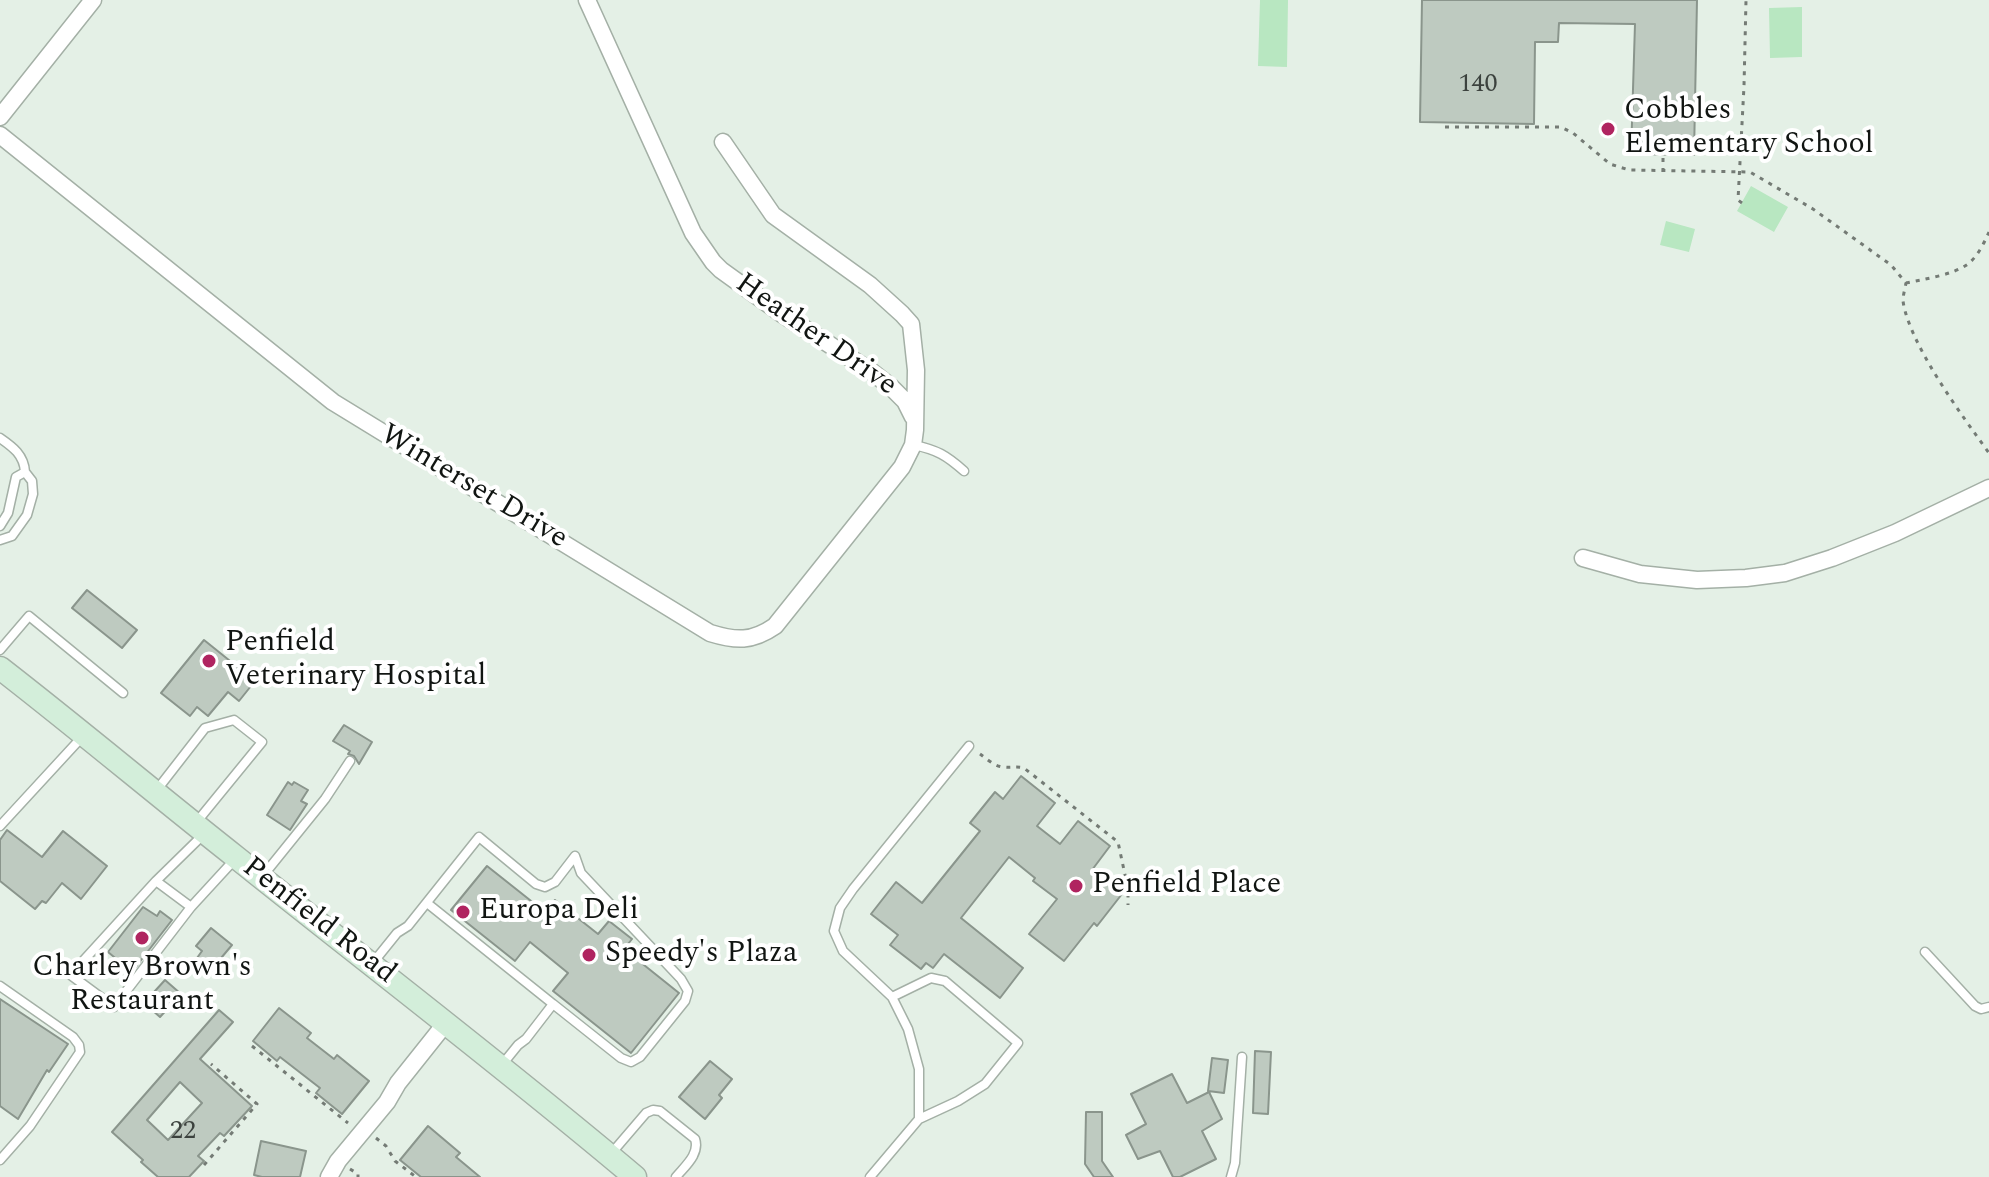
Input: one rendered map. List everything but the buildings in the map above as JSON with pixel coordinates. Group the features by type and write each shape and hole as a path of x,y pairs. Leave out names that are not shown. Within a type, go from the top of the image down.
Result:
{"street":[{"path":"0,117 93,0"},
{"name":"Heather Drive","path":"587,0 693,233 713,262 782,314 891,387 905,401 912,415 914,438"},
{"name":"Winterset Drive","path":"0,135 333,402 710,633 746,639 761,636 775,626 902,467 914,438"},
{"name":"Heather Drive","path":"723,142 773,215 870,285 911,324 916,370 914,438"},
{"path":"1583,558 1640,574 1697,580 1785,573 1895,533 1989,488"},
{"name":"Penfield Road","path":"0,668 635,1177"},
{"path":"329,1177 338,1161 445,1024"}],"lane":[{"path":"0,438 15,448 25,464 33,494 27,515 12,536 0,540"},
{"path":"914,438 946,455 964,471"},
{"path":"0,526 8,513 16,477 25,472"},
{"path":"0,650 29,616 123,693"},
{"path":"155,791 205,728 234,720 262,742 200,828 72,976 114,1007 191,907 236,858"},
{"path":"0,826 85,734"},
{"path":"919,1119 919,1069 908,1029 892,997 843,951 834,931 840,908 969,746"},
{"path":"262,878 325,799 350,761"},
{"path":"372,965 397,933 408,926 479,837 536,884 545,887 555,882 575,856 581,873 681,979 688,991 685,1001 640,1057 631,1062 621,1058 427,903"},
{"path":"156,881 191,907"},
{"path":"1925,952 1975,1006 1981,1009 1989,1007"},
{"path":"870,1177 919,1119 985,1084 1018,1043 945,981 931,978 892,997"},
{"path":"0,986 73,1037 80,1052 30,1126 0,1160"},
{"path":"500,1066 553,1004"},
{"path":"1231,1177 1235,1163 1242,1057"},
{"path":"610,1156 646,1113 660,1111 695,1139 697,1146 676,1177"}],"path":[{"path":"1742,203 1738,200 1746,0"},
{"path":"1445,127 1561,127 1573,133 1610,164 1629,170 1750,172 1813,209 1891,265 1906,283"},
{"path":"1663,154 1663,172"},
{"path":"1906,283 1939,276 1967,265 1981,249 1989,232"},
{"path":"1906,283 1903,299 1911,328 1929,362 1989,453"},
{"path":"969,746 1002,768 1024,768 1118,842 1128,889 1128,905"},
{"path":"252,1046 351,1125"},
{"path":"204,1165 257,1104 211,1064"},
{"path":"375,1138 386,1146 395,1161 416,1177"}],"green space":[{"path":"1260,0 1288,0 1287,67 1258,66"},
{"path":"1802,7 1802,57 1770,58 1769,8"},
{"path":"1751,186 1788,207 1774,232 1737,211"},
{"path":"1666,221 1695,229 1689,252 1660,245"}],"place":[{"name":"Cobbles Elementary School","path":"1608,129"},
{"name":"Penfield Veterinary Hospital","path":"209,661"},
{"name":"Penfield Place","path":"1076,886"},
{"name":"Europa Deli","path":"463,912"},
{"name":"Charley Brown's Restaurant","path":"142,938"},
{"name":"Speedy's Plaza","path":"589,955"}]}
